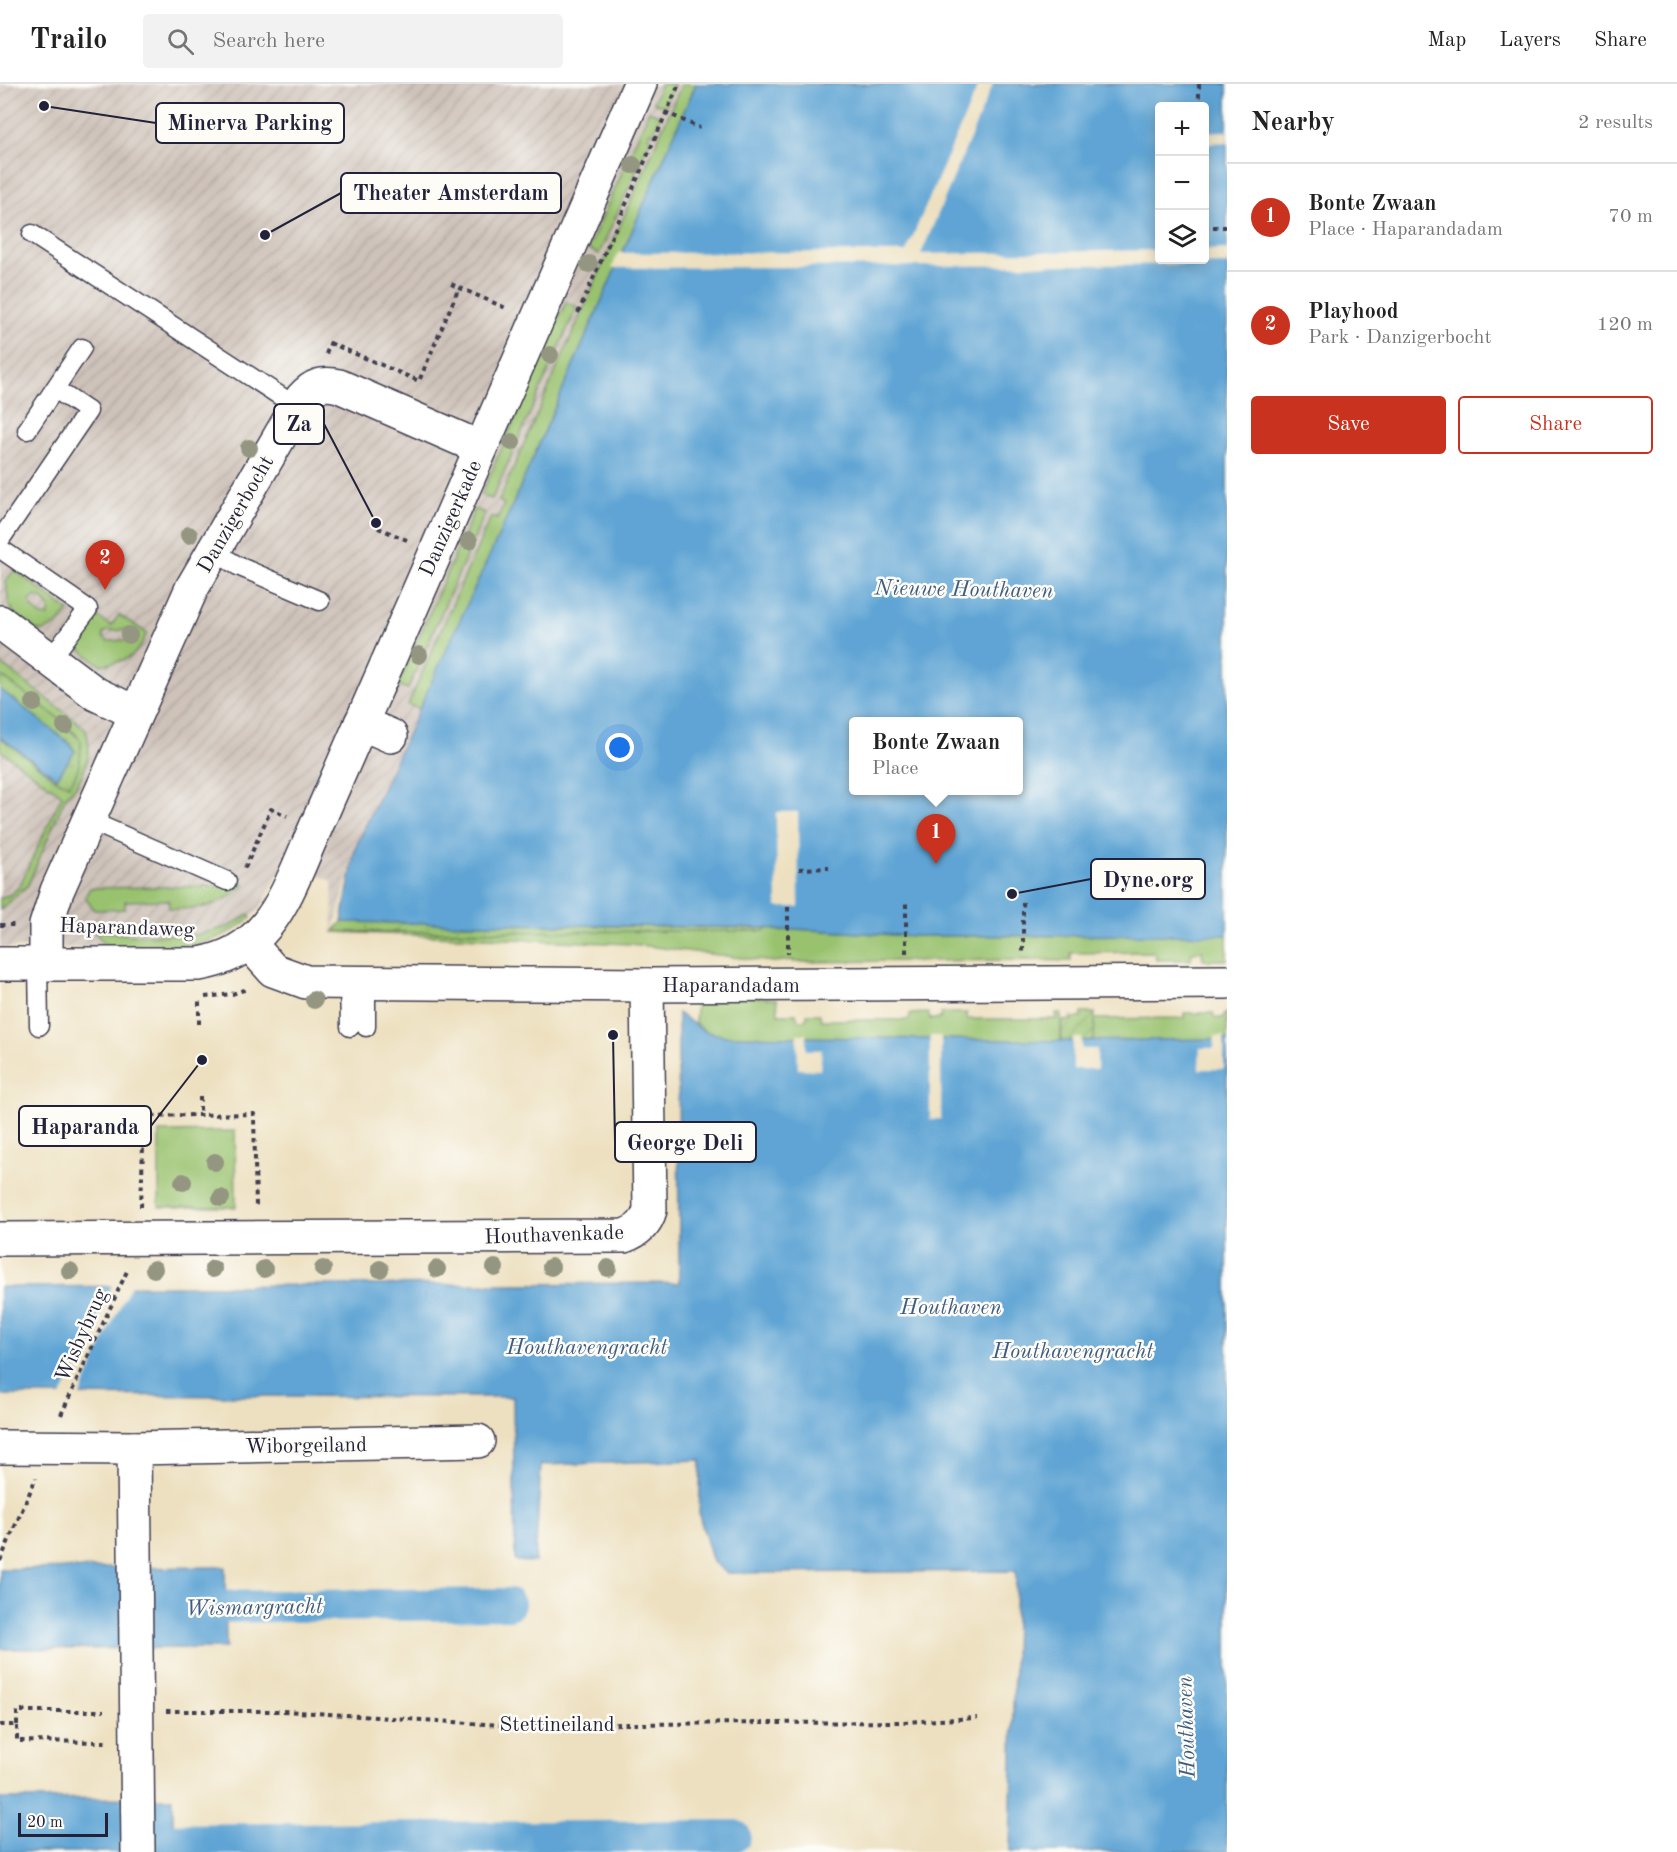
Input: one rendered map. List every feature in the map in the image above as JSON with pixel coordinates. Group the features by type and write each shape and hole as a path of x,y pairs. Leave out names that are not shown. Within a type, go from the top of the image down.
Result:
{"street":[{"name":"Danzigerkade","path":"249,943 262,933 274,918 315,829 640,84"},
{"name":"Danzigerbocht","path":"42,963 46,925 57,891 192,588 297,407 309,391 317,385 329,384 481,448"},
{"path":"0,622 96,694 136,713"},
{"path":"361,723 392,736"},
{"name":"Haparandaweg","path":"0,964 199,964 229,956 249,943"},
{"name":"Haparandadam","path":"249,943 273,970 306,982 647,985 1227,982"},
{"name":"Houthavenkade","path":"0,1239 624,1236 638,1229 648,1217 650,1202 647,985"},
{"name":"Wiborgeiland","path":"0,1447 134,1449 478,1441"},
{"path":"134,1449 138,1852"}],"lane":[{"path":"32,234 297,407"},
{"path":"27,429 82,348"},
{"path":"50,660 88,609 1,549 88,411 55,389"},
{"path":"213,551 238,566 320,601"},
{"path":"88,820 227,881"},
{"path":"39,1026 42,963"},
{"path":"357,983 358,1027"}],"path":[{"path":"1198,84 1199,102"},
{"path":"670,114 700,128"},
{"path":"1209,227 1227,227"},
{"path":"451,284 479,297"},
{"path":"326,352 331,341 419,381 459,288"},
{"path":"378,528 390,532"},
{"path":"227,881 241,878 271,809 315,829"},
{"path":"799,869 829,868"},
{"path":"1023,902 1023,960"},
{"path":"906,903 906,959"},
{"path":"788,907 788,960"},
{"name":"Haparandaweg","path":"0,925 90,924 127,931"},
{"path":"199,997 199,1024"},
{"path":"200,1097 200,1115"},
{"path":"140,1239 144,1116 254,1114 256,1239"},
{"name":"Wisbybrug","path":"0,1561 62,1413 128,1269"},
{"name":"Stettineiland","path":"137,1727 17,1711 17,1741 283,1711 500,1725 902,1722 977,1718"},
{"path":"0,1725 17,1725"}],"shaded area":[{"path":"0,84 696,84 452,644 355,849 333,932 332,881 287,860 259,910 235,930 209,942 177,947 0,948"}],"green space":[{"path":"661,84 674,84 664,107 653,102"},
{"path":"682,84 696,84 452,644 421,709 408,705 491,517 497,519 504,504 499,501"},
{"path":"649,111 661,116 653,133 650,132 648,137 651,138 599,254 588,249"},
{"path":"566,302 577,307 492,499 481,495"},
{"path":"475,509 485,513 408,689 398,685"},
{"path":"14,570 69,611 58,624 43,632 38,631 11,611 13,609 9,606 6,581","holes":["36,596 42,598 50,608 48,616 41,616 31,606 30,601"]},
{"path":"119,615 147,633 139,648 130,657 101,665 80,650 81,639 98,617 111,626","holes":["127,630 131,635 129,640 107,641 103,637 107,631"]},
{"path":"0,663 82,726 86,731 89,748 82,775 66,796 28,885 0,910 0,898 11,894 19,887 62,795 0,750 0,737 55,779 69,785 78,768 78,755 77,735 0,675"},
{"path":"0,675 59,719 81,741 76,775 69,785 55,779 74,750 70,744 0,689"},
{"path":"235,879 244,886 218,903 200,908 169,909 169,900 125,901 125,909 94,910 85,897 90,888 232,886"},
{"path":"674,881 738,931 764,931 768,928 780,931 794,929 913,936 1227,935 1227,960 1203,960 1202,951 1192,952 1191,960 1156,960 1155,952 1071,953 1071,961 793,962 793,960 773,962 631,944 333,932 678,931 572,925"},
{"path":"249,914 251,918 217,938 162,948 104,947 104,943 93,930 130,935 196,935 228,927"},
{"path":"342,922 768,928 764,931 333,932"},
{"path":"697,991 777,999 778,1014 796,1014 798,1020 806,1020 807,1014 820,1014 821,1020 909,1020 910,1014 928,1013 930,1019 940,1019 942,1013 967,1013 967,1019 1056,1019 1056,1013 1061,1013 1061,1041 710,1034 695,1024"},
{"path":"1082,1013 1095,1013 1094,1041 1061,1041 1062,1021 1071,1020 1071,1016 1081,1018"},
{"path":"1184,1013 1213,1013 1215,1018 1223,1018 1227,1013 1227,1039 1094,1041 1094,1019 1184,1018"},
{"path":"235,1131 236,1207 159,1207 159,1132"}],"water":[{"name":"Nieuwe Houthaven","path":"696,84 1227,84 1227,935 913,936 794,929 780,931 768,928 342,922 355,849 508,515"},
{"path":"0,689 70,744 75,751 57,778 0,737"},
{"name":"Houthaven","path":"678,1013 704,1031 725,1036 1069,1041 1227,1039 1227,1852 1010,1852 1016,1571 727,1573 713,1562 699,1515 701,1460 541,1465 535,1562 515,1561 513,1397 0,1395 0,1287 679,1283"},
{"path":"225,1567 226,1648 0,1649 0,1569"},
{"path":"173,1798 173,1852 0,1852 0,1799"}],"pier":[{"path":"979,84 993,84 921,254 1155,250 1155,264 1209,264 1209,250 1227,249 1227,264 612,268 618,253 906,252"},
{"path":"1227,131 1227,142 1209,143 1209,132"},
{"path":"776,812 798,812 799,907 777,907"},
{"path":"797,1034 806,1034 806,1050 822,1050 820,1070 798,1069"},
{"path":"930,1036 941,1036 941,1119 930,1119"},
{"path":"1215,1036 1224,1036 1224,1069 1199,1069 1200,1048 1214,1048"},
{"path":"1073,1038 1082,1038 1082,1049 1097,1049 1097,1069 1073,1069"},
{"path":"113,1283 132,1283 79,1398 60,1398 81,1358"}],"waterway":[{"name":"Wismargracht","path":"184,1607 509,1604"},
{"path":"130,1840 735,1836"}],"place":[{"name":"Minerva Parking","path":"44,106"},
{"name":"Theater Amsterdam","path":"265,235"},
{"name":"Za","path":"376,523"},
{"name":"Playhood","path":"105,590"},
{"name":"Bonte Zwaan","path":"936,864"},
{"name":"Dyne.org","path":"1012,894"},
{"name":"George Deli","path":"613,1035"},
{"name":"Haparanda","path":"202,1060"}],"water label":[{"name":"Houthavengracht","path":"587,1346"},
{"name":"Houthavengracht","path":"1073,1350"}]}
